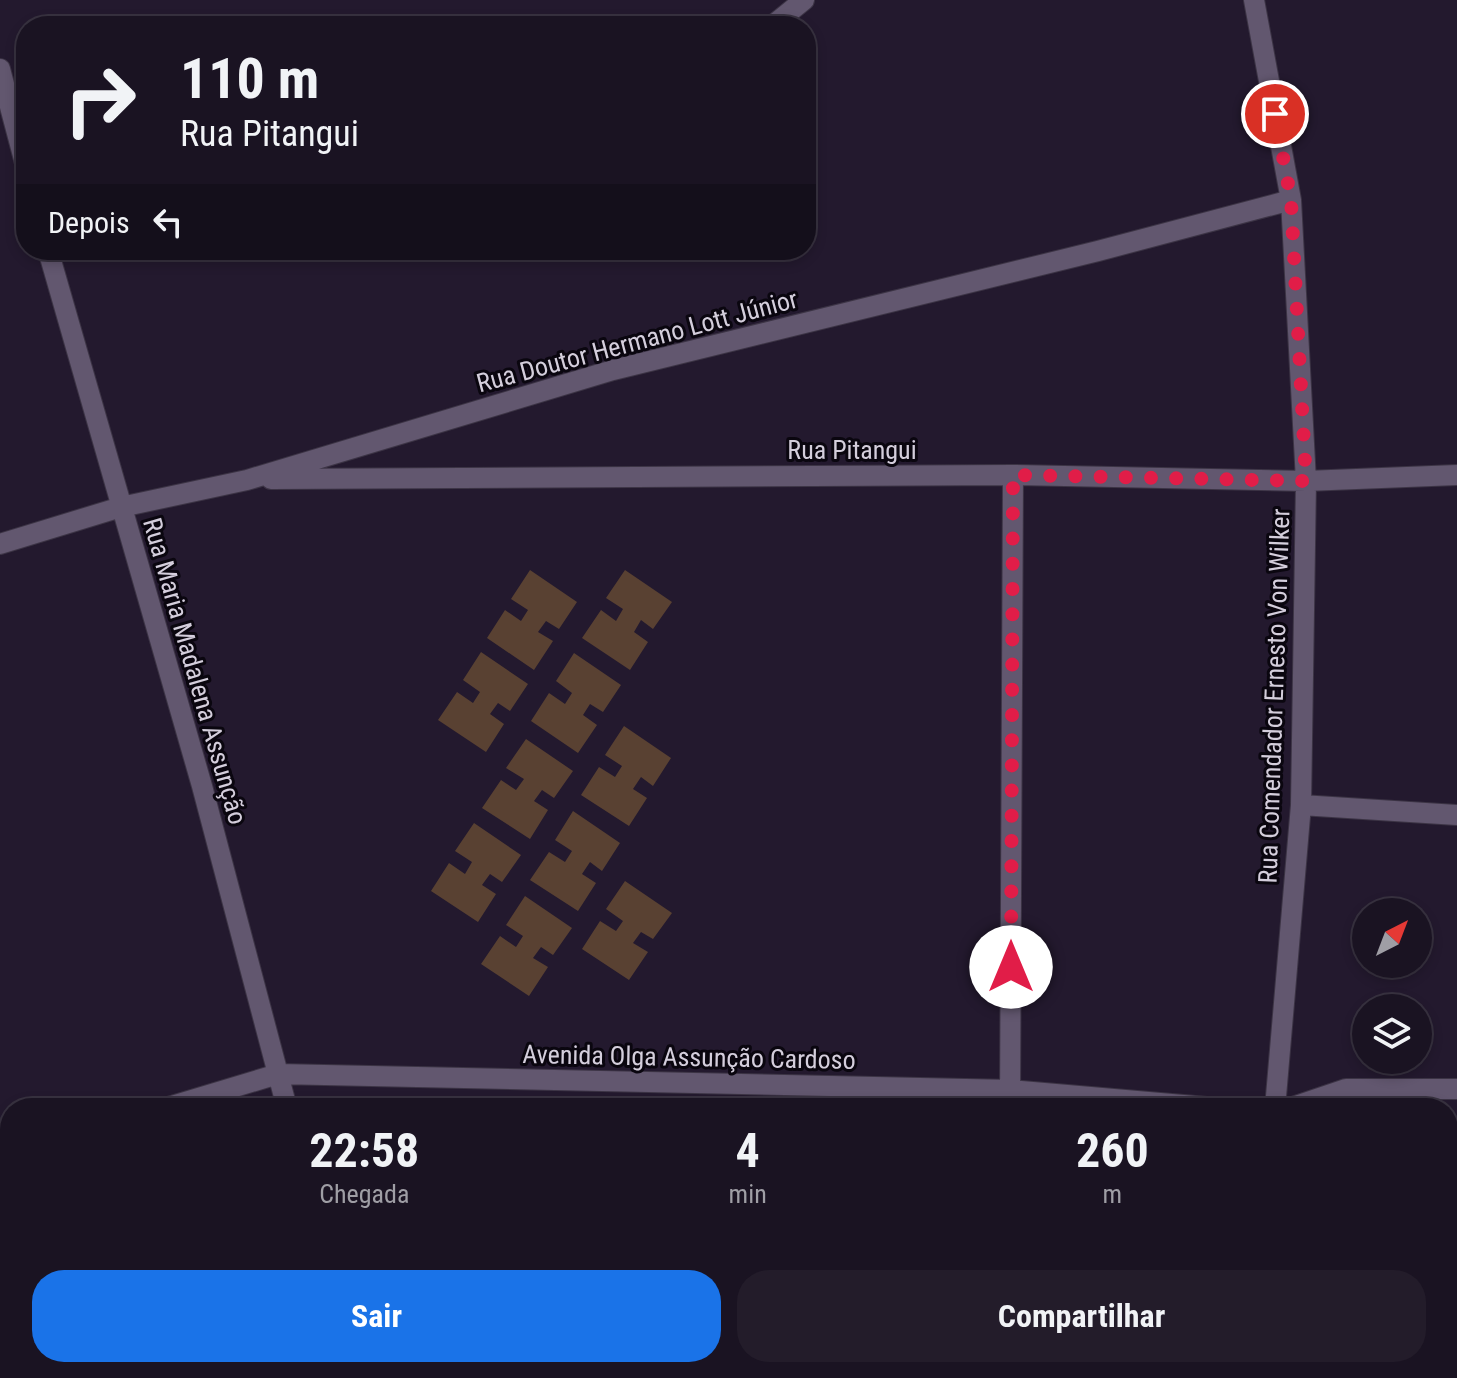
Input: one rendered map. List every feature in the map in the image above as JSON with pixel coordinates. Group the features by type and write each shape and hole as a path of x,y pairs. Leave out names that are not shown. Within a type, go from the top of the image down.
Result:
{"street":[{"path":"784,16 804,0"},
{"name":"Rua Comendador Ernesto Von Wilker","path":"1254,0 1291,200 1306,481 1301,805 1276,1098"},
{"path":"0,69 16,129"},
{"name":"Rua Doutor Hermano Lott Júnior","path":"0,544 121,507 247,480 613,370 1098,251 1291,200"},
{"name":"Rua Maria Madalena Assunção","path":"53,260 202,786 284,1098"},
{"path":"1010,1098 1013,475"},
{"name":"Rua Pitangui","path":"247,480 1013,475 1306,481 1457,475"},
{"path":"1301,805 1457,815"},
{"name":"Avenida Olga Assunção Cardoso","path":"198,1098 278,1074 981,1098"},
{"path":"1319,1098 1346,1089 1457,1089"}],"building":[{"path":"530,570 577,602 559,629 546,621 538,632 553,641 534,670 487,638 505,610 521,621 528,610 511,599"},
{"path":"625,570 672,602 653,629 641,620 634,632 648,642 630,670 582,638 601,610 616,621 623,609 606,598"},
{"path":"481,652 528,684 510,711 498,703 490,714 504,724 486,752 438,720 457,692 473,703 480,692 463,680"},
{"path":"574,653 621,685 603,712 590,704 583,715 597,725 578,753 531,721 549,693 565,704 572,693 556,681"},
{"path":"624,726 671,758 653,786 641,777 633,789 647,798 629,826 581,795 599,767 615,777 622,766 605,755"},
{"path":"526,739 573,771 554,798 542,790 534,801 548,810 530,839 482,808 501,780 516,790 524,779 506,768"},
{"path":"573,811 620,843 602,871 590,862 582,874 596,883 578,911 530,880 549,852 565,862 572,851 555,840"},
{"path":"474,823 521,855 502,882 490,874 482,885 496,894 478,922 431,891 449,863 465,874 472,862 455,851"},
{"path":"625,881 672,913 653,939 641,932 633,943 648,952 629,980 582,949 600,921 616,931 623,921 606,909"},
{"path":"525,896 572,928 553,955 541,947 533,958 548,967 529,996 481,964 500,936 516,947 523,936 506,925"}],"route":[{"path":"1011,967 1013,475 1306,481 1291,200 1275,114"}]}
